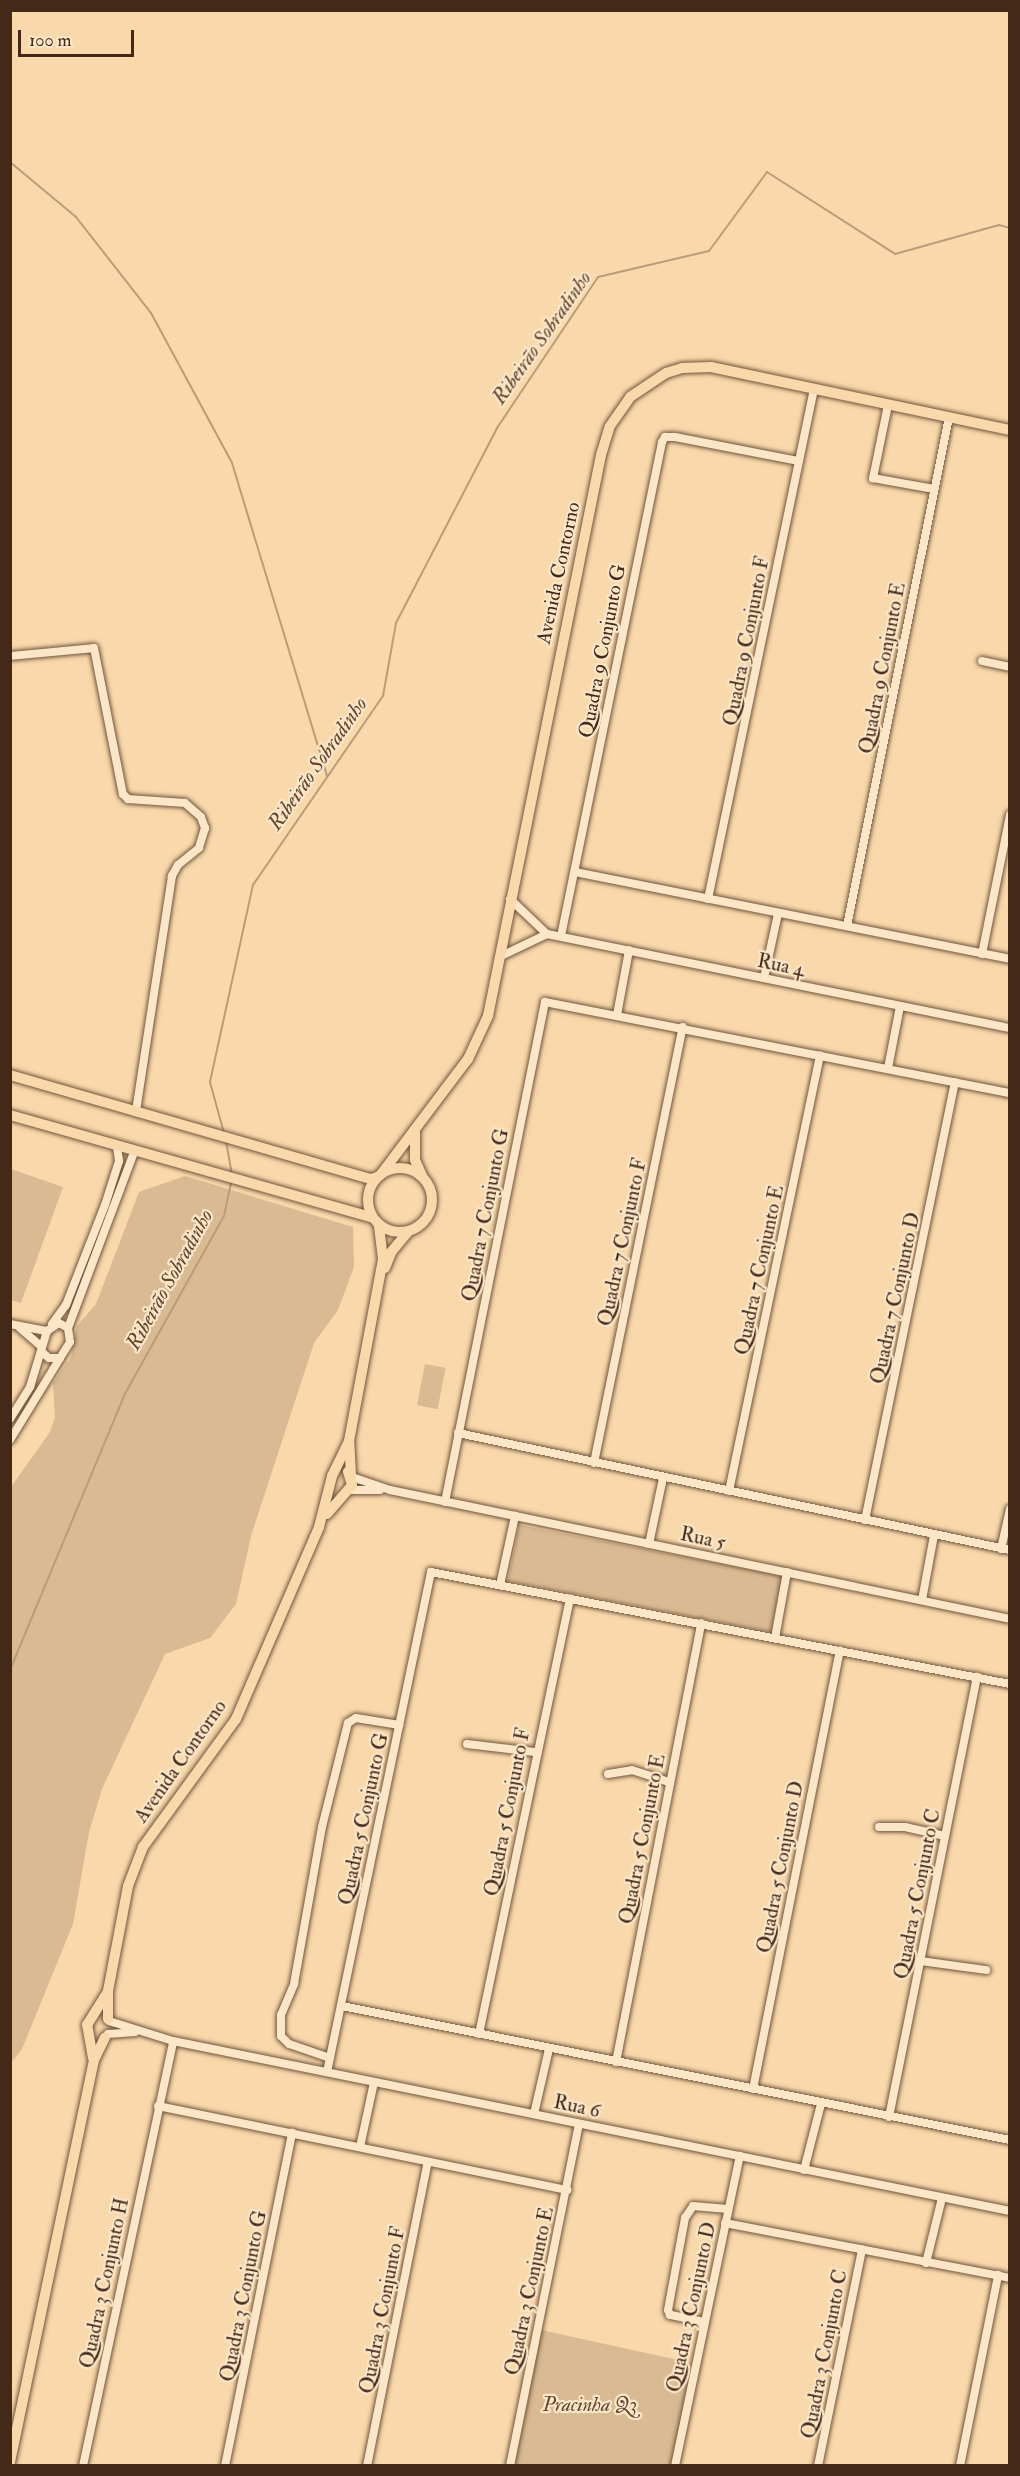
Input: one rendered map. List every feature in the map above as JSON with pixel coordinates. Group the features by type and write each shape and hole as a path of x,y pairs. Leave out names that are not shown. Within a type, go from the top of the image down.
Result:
{"main road":[{"name":"Avenida Contorno","path":"380,1175 415,1130 478,1040 488,1016 509,898 601,455 615,417 630,397 651,380 682,368 711,367 1010,430"},
{"path":"10,1076 371,1179 404,1168 423,1178"},
{"path":"10,1115 376,1222 388,1231 410,1231 427,1218 431,1208 429,1187 415,1160 415,1130"},
{"path":"376,1222 368,1193 380,1175"},
{"name":"Avenida Contorno","path":"106,2035 109,2020 108,1991 128,1886 143,1847 236,1719 319,1527 333,1479 349,1441 379,1285 383,1247 376,1222"},
{"name":"Avenida Contorno","path":"379,1285 392,1251 410,1231"},
{"name":"Avenida Contorno","path":"319,1527 347,1490 351,1476 349,1441"},
{"path":"347,1490 336,1490 333,1479 341,1471 351,1476"},
{"name":"Avenida Contorno","path":"94,2016 108,1991"},
{"path":"94,2060 91,2035 87,2025 94,2016 109,2020"},
{"path":"10,2462 94,2060 106,2035 91,2035"}],"street":[{"name":"Quadra 9 Conjunto F","path":"708,899 814,389"},
{"path":"888,405 873,478 934,489"},
{"name":"Quadra 9 Conjunto E","path":"847,926 949,417"},
{"name":"Quadra 9 Conjunto G","path":"561,936 664,437 798,461"},
{"path":"10,656 94,648 99,653 123,794 128,798 185,803 201,817 205,828 199,848 178,865 172,876 136,1112"},
{"path":"982,661 1010,667"},
{"path":"982,954 1010,814"},
{"path":"575,872 1010,959"},
{"path":"499,957 546,934 509,898"},
{"path":"764,978 778,914"},
{"name":"Rua 4","path":"546,934 1010,1028"},
{"path":"629,951 617,1015 1010,1093"},
{"name":"Quadra 7 Conjunto G","path":"445,1502 544,1004 550,1001 617,1015"},
{"path":"888,1068 900,1006"},
{"name":"Quadra 7 Conjunto F","path":"594,1463 683,1027"},
{"name":"Quadra 7 Conjunto E","path":"729,1491 819,1055"},
{"name":"Quadra 7 Conjunto D","path":"865,1520 955,1082"},
{"path":"10,1419 30,1387 49,1327 66,1305 105,1205 118,1161 117,1147"},
{"path":"10,1440 70,1342 68,1328 134,1152"},
{"path":"10,1324 20,1328 43,1350 60,1358"},
{"path":"20,1328 68,1328"},
{"path":"458,1433 1005,1549 1010,1509"},
{"name":"Rua 5","path":"351,1476 390,1490 445,1502 1010,1618"},
{"path":"649,1544 663,1478"},
{"name":"Rua 5","path":"347,1490 390,1490"},
{"path":"515,1516 500,1585 1010,1684"},
{"path":"922,1600 934,1534"},
{"name":"Quadra 5 Conjunto G","path":"327,2072 431,1572 500,1585"},
{"path":"775,1638 787,1572"},
{"name":"Quadra 5 Conjunto F","path":"480,2034 535,1752 570,1598"},
{"name":"Quadra 5 Conjunto E","path":"616,2062 701,1623"},
{"name":"Quadra 5 Conjunto D","path":"753,2089 840,1651"},
{"name":"Quadra 5 Conjunto C","path":"889,2117 977,1677"},
{"path":"330,2058 289,2044 281,2036 281,2015 294,1984 322,1827 348,1723 356,1718 399,1725"},
{"path":"467,1744 535,1752"},
{"path":"608,1774 632,1770 670,1782"},
{"path":"879,1827 905,1827 945,1836"},
{"path":"921,1961 986,1970"},
{"path":"342,2006 821,2104 1010,2140"},
{"name":"Rua 6","path":"109,2020 138,2032 173,2041 1010,2211"},
{"name":"Rua 6","path":"106,2035 138,2032"},
{"name":"Quadra 3 Conjunto H","path":"83,2466 173,2041"},
{"path":"534,2114 549,2049"},
{"path":"360,2147 374,2082"},
{"path":"804,2169 821,2104"},
{"path":"158,2106 567,2190"},
{"name":"Quadra 3 Conjunto E","path":"510,2466 579,2124"},
{"name":"Quadra 3 Conjunto G","path":"225,2466 292,2133"},
{"name":"Quadra 3 Conjunto D","path":"675,2466 740,2156"},
{"name":"Quadra 3 Conjunto F","path":"367,2466 428,2162"},
{"path":"926,2263 942,2198"},
{"path":"704,2322 669,2315 668,2310 685,2218 693,2206 728,2209"},
{"path":"725,2223 1010,2278"},
{"name":"Quadra 3 Conjunto C","path":"818,2466 862,2249"},
{"path":"960,2466 998,2275"}],"green space":[{"path":"11,1169 63,1187 21,1303 11,1300"},
{"path":"185,1176 353,1227 354,1267 338,1310 314,1343 251,1536 236,1604 210,1638 165,1654 102,1789 89,1832 73,1924 22,2049 11,2063 11,1487 50,1432 55,1417 53,1383 71,1357 77,1326 96,1304 139,1192"},
{"path":"425,1364 446,1368 438,1409 417,1405"},
{"path":"519,1525 782,1576 771,1632 508,1581"},
{"name":"Pracinha Q3","path":"541,2330 692,2363 672,2465 513,2466"}],"waterway":[{"path":"10,162 76,217 151,313 232,463 327,776"},
{"name":"Ribeirão Sobradinho","path":"224,1133 210,1082 253,885 383,696 396,623 497,428 598,277 709,251 767,172 895,254 999,225 1010,228"},
{"name":"Ribeirão Sobradinho","path":"226,1141 232,1174"},
{"name":"Ribeirão Sobradinho","path":"10,1670 126,1392 224,1216 231,1182"}]}
